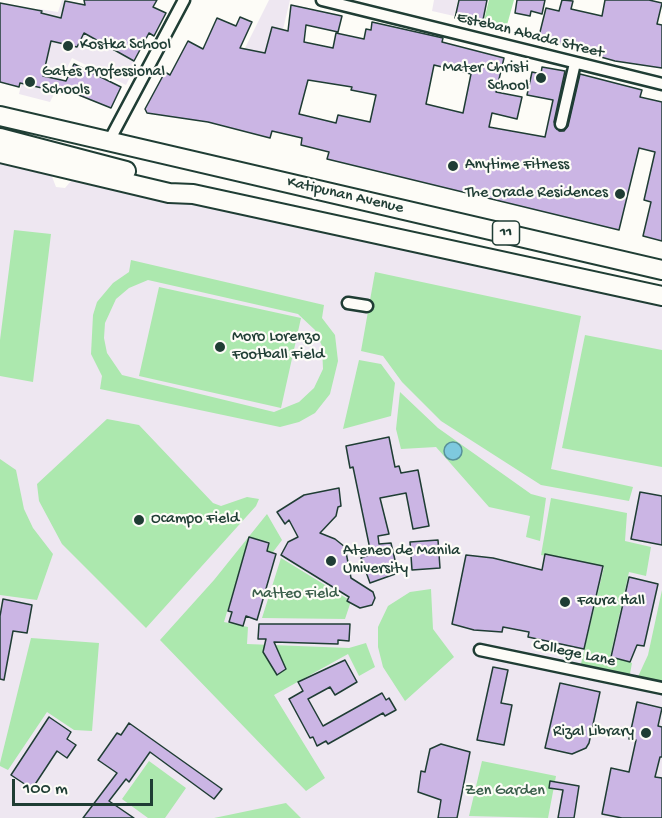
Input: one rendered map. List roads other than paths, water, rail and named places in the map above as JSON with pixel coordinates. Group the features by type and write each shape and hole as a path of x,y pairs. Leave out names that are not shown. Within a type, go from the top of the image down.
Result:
{"main road":[{"name":"Katipunan Avenue","path":"0,115 108,143 662,270"},
{"name":"Katipunan Avenue","path":"0,138 171,183 193,195"},
{"name":"Katipunan Avenue","path":"0,153 168,193 193,195 662,296"}],"street":[{"path":"108,143 184,0"},
{"name":"Esteban Abada Street","path":"322,0 662,84"},
{"path":"561,124 575,63"},
{"path":"348,303 367,306"},
{"name":"College Lane","path":"480,650 662,687"}],"water":[{"path":"453,442 459,445 462,451 459,457 453,460 447,457 444,451 447,445"}],"place":[{"name":"Kostka School","path":"68,46"},
{"name":"Mater Christi School","path":"541,78"},
{"name":"Gates Professional Schools","path":"30,82"},
{"name":"Anytime Fitness","path":"453,166"},
{"name":"The Oracle Residences","path":"620,194"},
{"name":"Moro Lorenzo Football Field","path":"220,347"},
{"name":"Ocampo Field","path":"139,520"},
{"name":"Ateneo de Manila University","path":"331,561"},
{"name":"Faura Hall","path":"565,602"},
{"name":"Rizal Library","path":"646,733"}],"park label":[{"name":"Matteo Field","path":"295,595"},
{"name":"Zen Garden","path":"505,792"}]}
